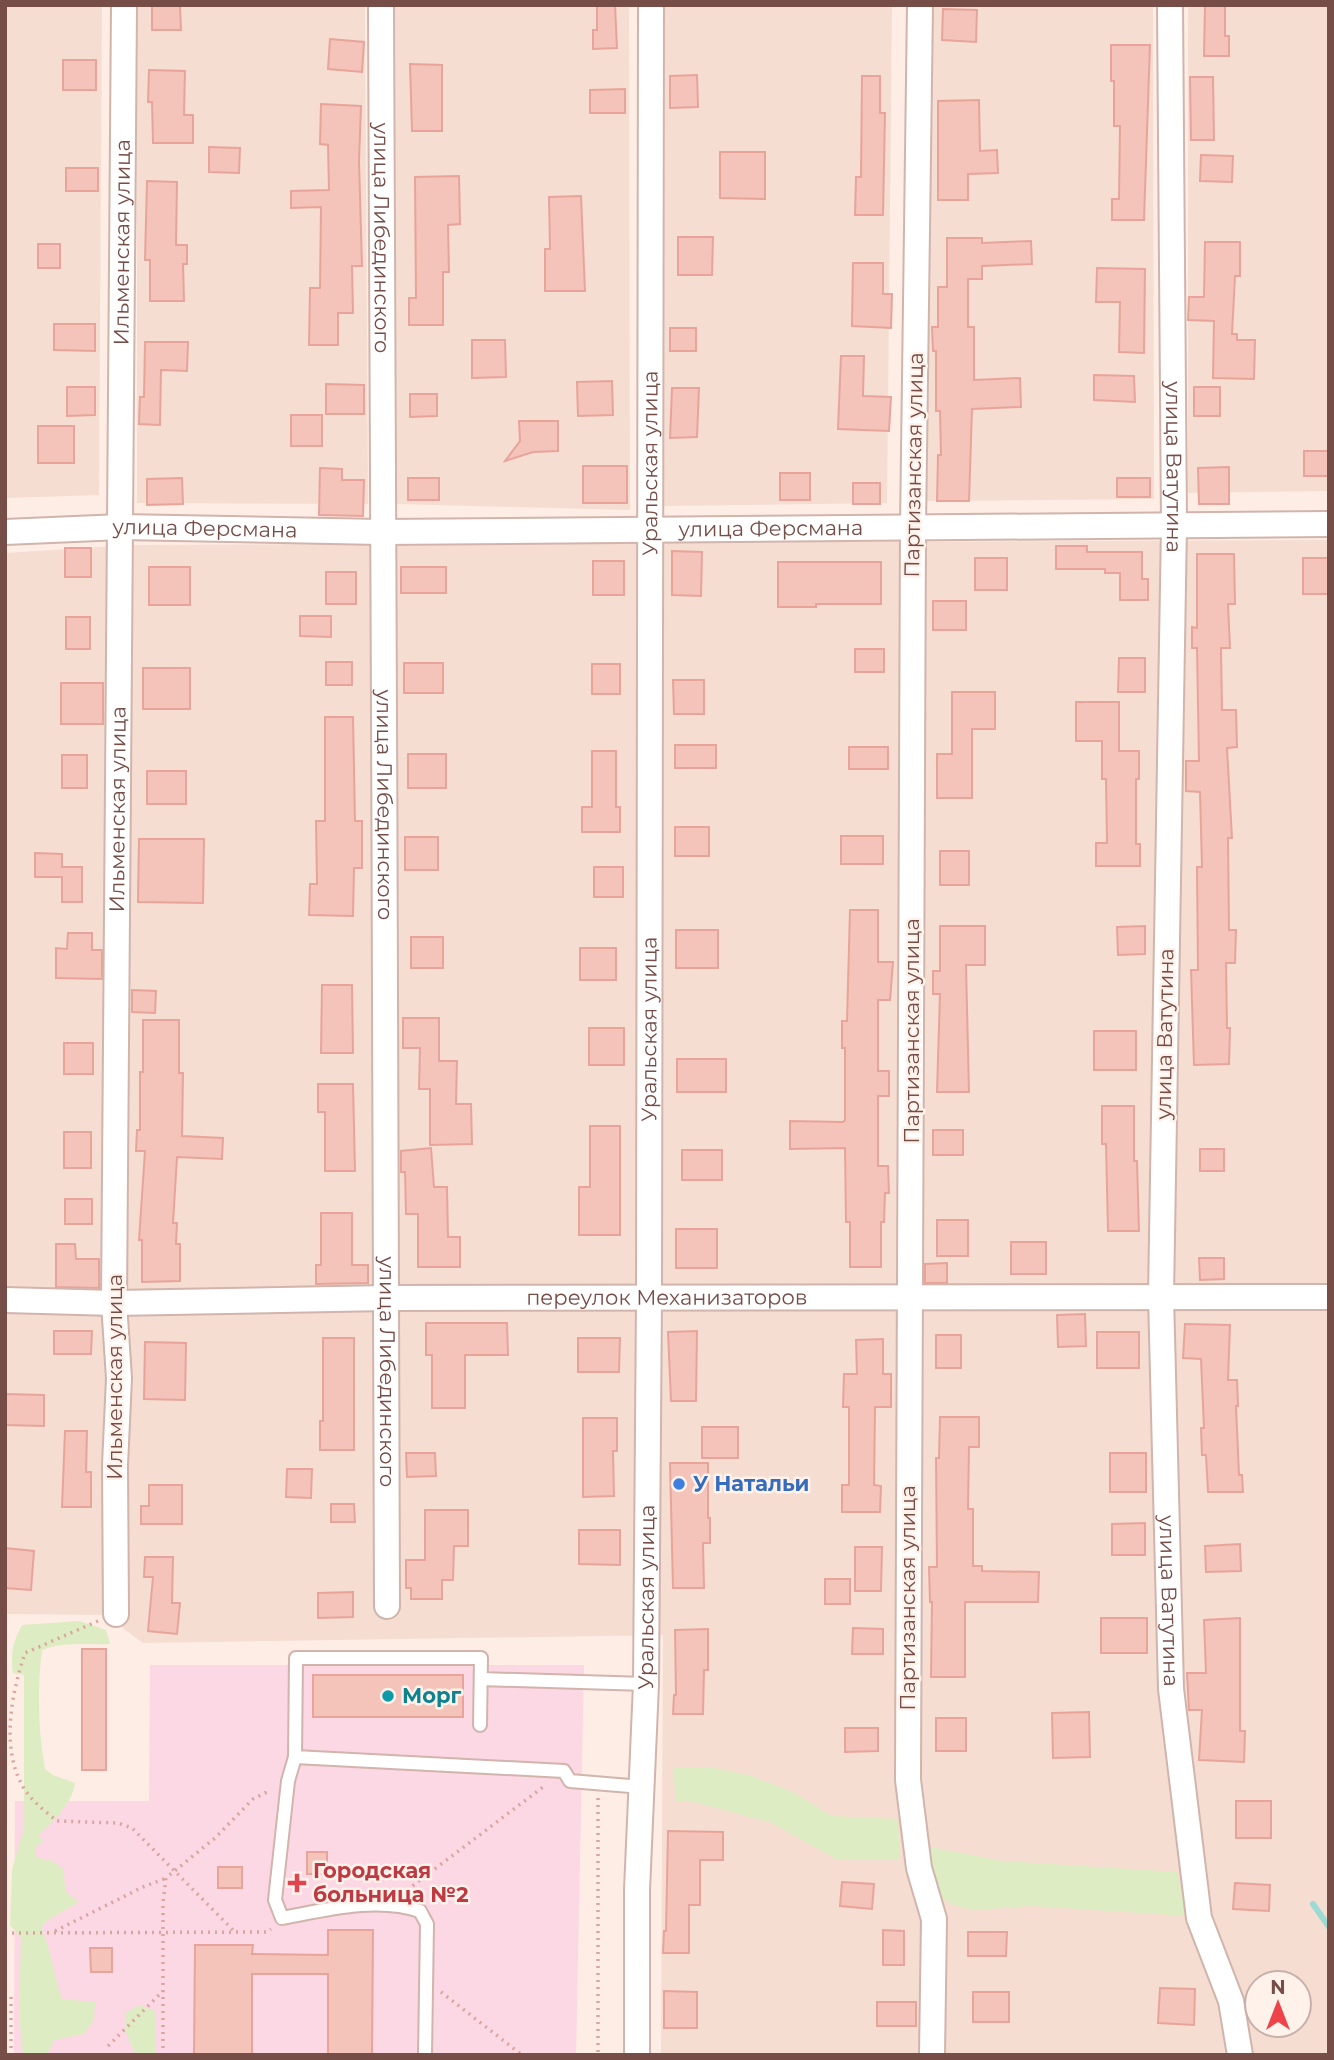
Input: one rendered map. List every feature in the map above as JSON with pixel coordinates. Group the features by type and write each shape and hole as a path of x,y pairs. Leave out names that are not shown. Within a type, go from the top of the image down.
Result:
{"street":[{"name":"Ильменская улица","path":"116,1614 119,1378 114,1303 124,5"},
{"name":"улица Либединского","path":"381,5 387,1606"},
{"name":"Уральская улица","path":"637,2055 637,1889 646,1684 649,1298 651,5"},
{"name":"Партизанская улица","path":"920,5 913,528 908,1780 919,1868 934,1919 932,2055"},
{"name":"улица Ватутина","path":"1170,5 1174,525 1161,1296 1171,1689 1199,1917 1231,2001 1240,2055"},
{"name":"улица Ферсмана","path":"5,531 121,527 381,532 1329,524"},
{"name":"переулок Механизаторов","path":"5,1300 114,1303 387,1298 1329,1297"}],"lane":[{"path":"425,2055 427,1924 420,1911 406,1906 346,1906 282,1918 275,1900 288,1781 295,1757 296,1658 481,1658 480,1724"},
{"path":"481,1679 646,1684"},
{"path":"295,1757 564,1771 570,1781 642,1787"}],"path":[{"path":"116,1614 26,1653 16,1682 10,1730 13,1763 26,1791 57,1821 118,1823 132,1828 235,1932"},
{"path":"386,1906 564,1771"},
{"path":"51,1933 166,1878 215,1838 253,1798 288,1781"},
{"path":"598,1796 598,2055"},
{"path":"163,2055 166,1878"},
{"path":"5,1933 267,1932 282,1918"},
{"path":"426,1980 522,2055"},
{"path":"108,2046 163,1991"},
{"path":"11,1992 11,2055"}],"shaded area":[{"path":"5,5 102,5 99,495 5,498"},
{"path":"137,5 365,5 368,504 137,503"},
{"path":"395,5 629,5 630,510 397,504"},
{"path":"665,5 892,5 887,503 664,506"},
{"path":"933,5 1153,5 1154,499 926,501"},
{"path":"1188,5 1329,5 1329,491 1188,493"},
{"path":"1329,540 1329,2055 661,2055 663,1635 143,1643 105,1615 5,1614 5,553 131,545"},
{"name":"Городская больница №2","path":"150,1665 584,1665 576,2055 14,2055 15,1801 149,1801"}],"green space":[{"path":"79,1621 106,1630 110,1644 67,1644 42,1650 39,1710 45,1769 75,1783 62,1811 39,1835 36,1834 44,1841 35,1847 37,1858 51,1860 63,1869 66,1892 79,1902 41,1927 62,1999 95,2002 94,2020 84,2034 54,2040 47,2055 23,2055 19,2014 21,1938 10,1925 12,1870 24,1828 24,1675 13,1673 12,1654 22,1625"},
{"path":"709,1767 749,1775 793,1792 832,1816 898,1819 900,1859 836,1859 772,1823 691,1801 676,1801 673,1768"},
{"path":"930,1847 1003,1861 1177,1872 1188,1916 1032,1906 972,1910 951,1904 936,1893"},
{"path":"139,2005 155,2011 155,2055 136,2055 126,2033 125,2013"}],"building":[{"path":"152,5 180,5 181,30 152,30"},
{"path":"597,5 615,5 617,48 593,49 593,30 597,30"},
{"path":"1205,5 1225,5 1225,36 1229,36 1229,56 1204,56"},
{"path":"943,9 977,10 976,42 942,40"},
{"path":"330,39 364,42 362,72 328,69"},
{"path":"1111,45 1150,45 1144,220 1112,220 1112,199 1119,199 1120,126 1114,126"},
{"path":"63,60 96,60 96,90 63,90"},
{"path":"410,64 442,65 442,131 412,131"},
{"path":"149,70 185,71 184,115 193,115 193,143 153,143 152,102 148,102"},
{"path":"697,75 698,107 670,108 670,76"},
{"path":"862,76 880,76 880,113 885,113 883,215 855,215 856,177 861,177"},
{"path":"1190,77 1213,77 1214,140 1191,140"},
{"path":"625,89 625,113 590,113 590,90"},
{"path":"979,100 980,151 997,150 998,173 968,174 968,200 938,200 938,101"},
{"path":"321,104 361,106 359,161 362,266 352,266 353,313 338,313 338,345 309,345 310,288 320,288 321,207 291,208 291,191 329,190 328,145 320,144"},
{"path":"209,147 240,148 239,173 209,172"},
{"path":"720,152 765,152 765,199 720,198"},
{"path":"1201,155 1233,156 1232,182 1200,181"},
{"path":"66,168 98,168 98,191 66,191"},
{"path":"459,176 460,224 448,225 449,272 443,272 443,325 409,325 409,298 416,298 415,177"},
{"path":"147,181 177,182 176,245 187,245 187,264 183,264 184,301 150,301 150,260 145,260"},
{"path":"581,196 585,291 545,291 545,249 550,249 549,197"},
{"path":"678,237 713,237 712,275 678,275"},
{"path":"947,238 982,238 982,243 1031,241 1032,264 982,266 982,279 968,279 968,327 974,327 974,380 1020,378 1021,407 972,409 969,501 937,501 938,455 941,455 940,411 936,411 936,351 933,351 932,327 938,327 938,287 947,287"},
{"path":"1205,242 1240,242 1240,276 1235,276 1232,334 1237,334 1237,340 1255,340 1254,379 1213,378 1214,321 1188,320 1189,297 1204,297"},
{"path":"38,244 60,244 60,268 38,268"},
{"path":"853,263 883,263 883,294 892,294 891,328 852,326"},
{"path":"1097,268 1145,269 1144,353 1119,352 1120,302 1096,302"},
{"path":"54,324 95,324 95,351 54,350"},
{"path":"670,328 696,328 696,351 670,351"},
{"path":"472,340 505,340 506,377 472,378"},
{"path":"145,342 188,342 187,371 161,370 160,425 139,424 140,397 144,397"},
{"path":"841,356 864,356 863,396 891,397 889,431 838,429"},
{"path":"1094,375 1134,376 1135,402 1094,400"},
{"path":"612,381 613,415 578,416 577,382"},
{"path":"326,384 364,385 364,414 326,414"},
{"path":"67,387 95,387 95,415 67,416"},
{"path":"1194,387 1220,387 1220,416 1194,416"},
{"path":"672,388 699,388 697,437 670,438"},
{"path":"410,394 437,394 437,416 410,417"},
{"path":"291,415 322,415 322,446 291,446"},
{"path":"519,421 558,421 558,451 533,452 505,461 520,441"},
{"path":"38,426 74,426 74,463 38,463"},
{"path":"1304,451 1329,451 1329,476 1304,476"},
{"path":"583,466 627,466 627,503 583,503"},
{"path":"1229,467 1229,504 1199,504 1198,468"},
{"path":"320,468 342,469 342,480 364,480 363,516 319,515"},
{"path":"780,473 810,473 810,500 780,500"},
{"path":"182,478 183,504 147,505 147,479"},
{"path":"408,478 439,478 439,500 408,500"},
{"path":"1117,478 1150,478 1150,497 1117,497"},
{"path":"853,483 880,483 880,504 853,504"},
{"path":"1056,546 1087,546 1087,552 1142,552 1142,579 1148,579 1148,600 1120,600 1120,573 1105,573 1105,569 1056,569"},
{"path":"65,548 91,548 91,577 65,577"},
{"path":"672,551 702,552 701,596 672,595"},
{"path":"1197,554 1234,554 1235,604 1228,604 1230,648 1221,648 1222,710 1236,710 1237,747 1227,748 1232,838 1228,838 1229,930 1236,930 1235,963 1226,963 1229,1064 1194,1065 1191,970 1198,970 1197,867 1202,867 1200,792 1186,791 1186,761 1199,761 1197,648 1192,648 1192,627 1197,628"},
{"path":"975,558 1007,558 1007,590 975,590"},
{"path":"1303,558 1329,558 1329,594 1303,594"},
{"path":"593,561 624,561 624,595 593,595"},
{"path":"778,562 881,562 881,604 778,607"},
{"path":"149,567 190,567 190,605 149,605"},
{"path":"401,567 446,567 446,593 401,593"},
{"path":"326,572 356,572 356,604 326,604"},
{"path":"933,601 966,601 966,630 933,630"},
{"path":"300,616 331,616 331,637 300,636"},
{"path":"66,617 90,617 90,649 66,649"},
{"path":"855,649 884,649 884,672 855,672"},
{"path":"1119,658 1145,658 1145,692 1118,692"},
{"path":"326,662 352,662 352,685 326,685"},
{"path":"404,663 443,663 443,693 404,693"},
{"path":"592,664 620,664 620,694 592,694"},
{"path":"143,668 190,668 190,709 143,709"},
{"path":"673,680 704,680 704,714 674,714"},
{"path":"61,683 103,683 103,724 61,724"},
{"path":"952,692 995,692 995,729 972,729 972,798 937,798 937,754 952,754"},
{"path":"1076,702 1119,702 1119,751 1139,751 1136,844 1140,844 1140,866 1096,866 1096,843 1107,843 1106,779 1102,779 1102,741 1076,741"},
{"path":"325,717 353,717 355,821 362,821 362,868 354,868 353,916 309,915 310,884 317,884 316,821 325,821"},
{"path":"675,745 716,745 716,768 675,768"},
{"path":"849,747 888,747 888,769 849,769"},
{"path":"592,751 616,751 616,807 620,807 620,832 582,832 582,807 592,807"},
{"path":"408,754 446,754 446,788 408,788"},
{"path":"62,755 87,755 87,788 62,788"},
{"path":"147,771 186,771 186,804 147,804"},
{"path":"675,827 709,827 709,856 675,856"},
{"path":"841,836 883,836 883,864 841,864"},
{"path":"405,837 438,837 438,870 405,870"},
{"path":"139,839 204,839 203,903 138,902"},
{"path":"940,851 969,851 969,885 940,885"},
{"path":"35,853 62,854 62,867 82,867 82,902 62,902 62,877 35,877"},
{"path":"594,867 623,867 623,897 594,897"},
{"path":"850,910 878,910 878,962 893,962 890,1000 878,1000 878,1071 889,1071 889,1096 878,1096 878,1166 888,1166 889,1193 885,1193 884,1222 881,1222 881,1267 850,1267 850,1222 846,1222 845,1148 790,1149 790,1121 845,1120 845,1048 842,1048 842,1021 847,1021"},
{"path":"940,926 985,926 985,965 966,965 969,1092 937,1092 940,994 933,994 933,971 940,971"},
{"path":"1145,926 1145,954 1118,955 1117,927"},
{"path":"676,930 718,930 718,968 676,968"},
{"path":"68,933 92,933 92,950 102,950 102,979 56,978 56,948 67,949"},
{"path":"411,937 443,937 443,968 411,968"},
{"path":"580,948 616,948 616,980 580,980"},
{"path":"322,985 352,985 353,1053 321,1053"},
{"path":"132,990 156,991 155,1013 132,1012"},
{"path":"403,1018 439,1018 439,1061 457,1061 456,1104 471,1104 472,1144 430,1145 430,1089 419,1089 420,1048 403,1048"},
{"path":"143,1020 179,1020 179,1073 183,1073 182,1136 223,1138 222,1159 177,1157 173,1223 177,1223 176,1244 180,1244 180,1281 142,1282 142,1240 139,1240 145,1151 136,1151 137,1130 140,1130"},
{"path":"589,1028 624,1028 624,1065 589,1065"},
{"path":"1094,1031 1136,1031 1136,1070 1094,1070"},
{"path":"64,1043 93,1043 93,1074 64,1074"},
{"path":"677,1059 726,1059 726,1092 677,1092"},
{"path":"318,1084 353,1084 355,1171 325,1171 325,1112 318,1112"},
{"path":"1102,1106 1134,1106 1134,1161 1137,1161 1139,1231 1108,1231 1106,1144 1102,1144"},
{"path":"590,1126 620,1126 620,1235 579,1235 579,1187 590,1187"},
{"path":"933,1130 963,1130 963,1155 933,1155"},
{"path":"64,1132 91,1132 91,1168 64,1168"},
{"path":"431,1148 434,1187 447,1187 448,1237 460,1237 460,1267 418,1267 418,1214 406,1214 405,1172 401,1172 401,1151"},
{"path":"1200,1149 1224,1149 1224,1171 1200,1171"},
{"path":"682,1150 722,1150 722,1180 682,1180"},
{"path":"65,1199 92,1199 92,1224 65,1224"},
{"path":"321,1213 352,1213 352,1265 368,1265 368,1283 316,1284 316,1265 321,1265"},
{"path":"937,1220 968,1220 968,1256 937,1256"},
{"path":"676,1229 717,1229 717,1268 676,1268"},
{"path":"1011,1242 1046,1242 1046,1274 1011,1274"},
{"path":"56,1244 75,1244 76,1259 99,1259 99,1288 56,1287"},
{"path":"1199,1258 1224,1258 1224,1279 1200,1280"},
{"path":"947,1263 947,1283 925,1283 925,1264"},
{"path":"1085,1314 1086,1346 1058,1347 1057,1315"},
{"path":"426,1323 507,1323 508,1355 465,1355 465,1408 432,1408 432,1355 426,1355"},
{"path":"1185,1324 1230,1325 1228,1380 1237,1380 1239,1475 1242,1475 1243,1492 1208,1492 1206,1455 1202,1455 1201,1428 1204,1428 1201,1359 1183,1358"},
{"path":"54,1331 92,1331 91,1354 54,1354"},
{"path":"697,1331 696,1401 671,1401 668,1332"},
{"path":"1097,1332 1139,1332 1139,1368 1097,1368"},
{"path":"936,1335 961,1335 961,1368 936,1368"},
{"path":"323,1338 354,1338 354,1450 320,1450 320,1421 323,1421"},
{"path":"578,1338 620,1338 619,1372 578,1372"},
{"path":"883,1339 883,1374 891,1374 891,1407 875,1407 874,1485 881,1486 880,1512 842,1512 842,1485 849,1485 849,1407 843,1407 844,1374 857,1374 856,1340"},
{"path":"145,1342 186,1343 185,1400 144,1399"},
{"path":"5,1394 44,1395 44,1426 5,1425"},
{"path":"940,1417 979,1417 979,1447 969,1447 968,1509 973,1509 973,1566 982,1566 982,1571 1039,1572 1038,1602 965,1602 965,1677 931,1677 932,1602 929,1567 937,1567 936,1458 939,1458"},
{"path":"583,1418 617,1418 617,1451 613,1451 614,1496 583,1497"},
{"path":"702,1427 738,1427 738,1458 702,1458"},
{"path":"65,1431 87,1431 86,1472 91,1472 91,1507 62,1507"},
{"path":"406,1453 435,1453 436,1476 407,1477"},
{"path":"1110,1453 1146,1453 1146,1492 1110,1492"},
{"path":"670,1463 708,1463 710,1543 703,1543 704,1588 673,1588"},
{"path":"287,1469 312,1469 311,1498 286,1497"},
{"path":"149,1485 182,1485 182,1524 141,1524 141,1506 149,1506"},
{"path":"331,1504 354,1504 355,1522 331,1522"},
{"path":"425,1510 468,1510 468,1546 454,1546 453,1580 442,1580 442,1599 411,1599 411,1588 406,1588 406,1560 425,1560"},
{"path":"1145,1523 1145,1555 1112,1555 1112,1524"},
{"path":"579,1530 620,1530 620,1565 579,1564"},
{"path":"1240,1544 1241,1571 1206,1572 1205,1546"},
{"path":"855,1547 882,1547 881,1591 855,1591"},
{"path":"5,1548 34,1551 31,1590 5,1588"},
{"path":"145,1557 173,1557 172,1603 180,1603 177,1634 148,1631 153,1577 144,1577"},
{"path":"825,1579 850,1579 850,1604 825,1604"},
{"path":"353,1592 353,1617 318,1618 318,1593"},
{"path":"1101,1618 1147,1618 1147,1653 1101,1653"},
{"path":"1240,1618 1240,1731 1245,1731 1244,1762 1199,1760 1202,1710 1189,1710 1187,1673 1206,1673 1204,1620"},
{"path":"853,1628 883,1629 883,1654 852,1654"},
{"path":"708,1629 708,1670 704,1670 703,1714 673,1714 676,1695 675,1630"},
{"path":"82,1649 106,1649 106,1770 82,1770"},
{"name":"Морг","path":"313,1675 463,1675 463,1717 313,1717"},
{"path":"1089,1712 1090,1757 1053,1758 1052,1713"},
{"path":"936,1718 966,1718 966,1751 936,1751"},
{"path":"845,1728 878,1728 878,1751 845,1752"},
{"path":"1236,1801 1271,1801 1271,1838 1236,1838"},
{"path":"668,1831 723,1832 723,1860 700,1860 700,1905 689,1905 689,1953 663,1953"},
{"path":"307,1852 327,1852 327,1874 307,1874"},
{"path":"218,1867 242,1867 242,1888 218,1888"},
{"path":"842,1882 874,1884 872,1909 840,1906"},
{"path":"1235,1883 1270,1885 1269,1911 1233,1909"},
{"path":"328,1930 373,1930 372,2055 328,2055 328,1974 252,1974 252,2055 194,2055 195,1945 253,1945 252,1954 328,1955"},
{"path":"883,1930 904,1931 904,1965 883,1965"},
{"path":"968,1932 1007,1932 1006,1956 968,1956"},
{"path":"90,1948 112,1948 112,1972 91,1972"},
{"path":"1160,1988 1195,1989 1194,2025 1158,2023"},
{"path":"664,1991 697,1992 697,2028 664,2028"},
{"path":"973,1992 1009,1992 1009,2022 973,2022"},
{"path":"877,2002 916,2002 916,2026 877,2026"}],"waterway":[{"path":"1313,1904 1329,1927"}],"place":[{"name":"У Натальи","path":"679,1484"},
{"name":"Морг","path":"388,1696"},
{"name":"Городская больница №2","path":"297,1883"}]}
